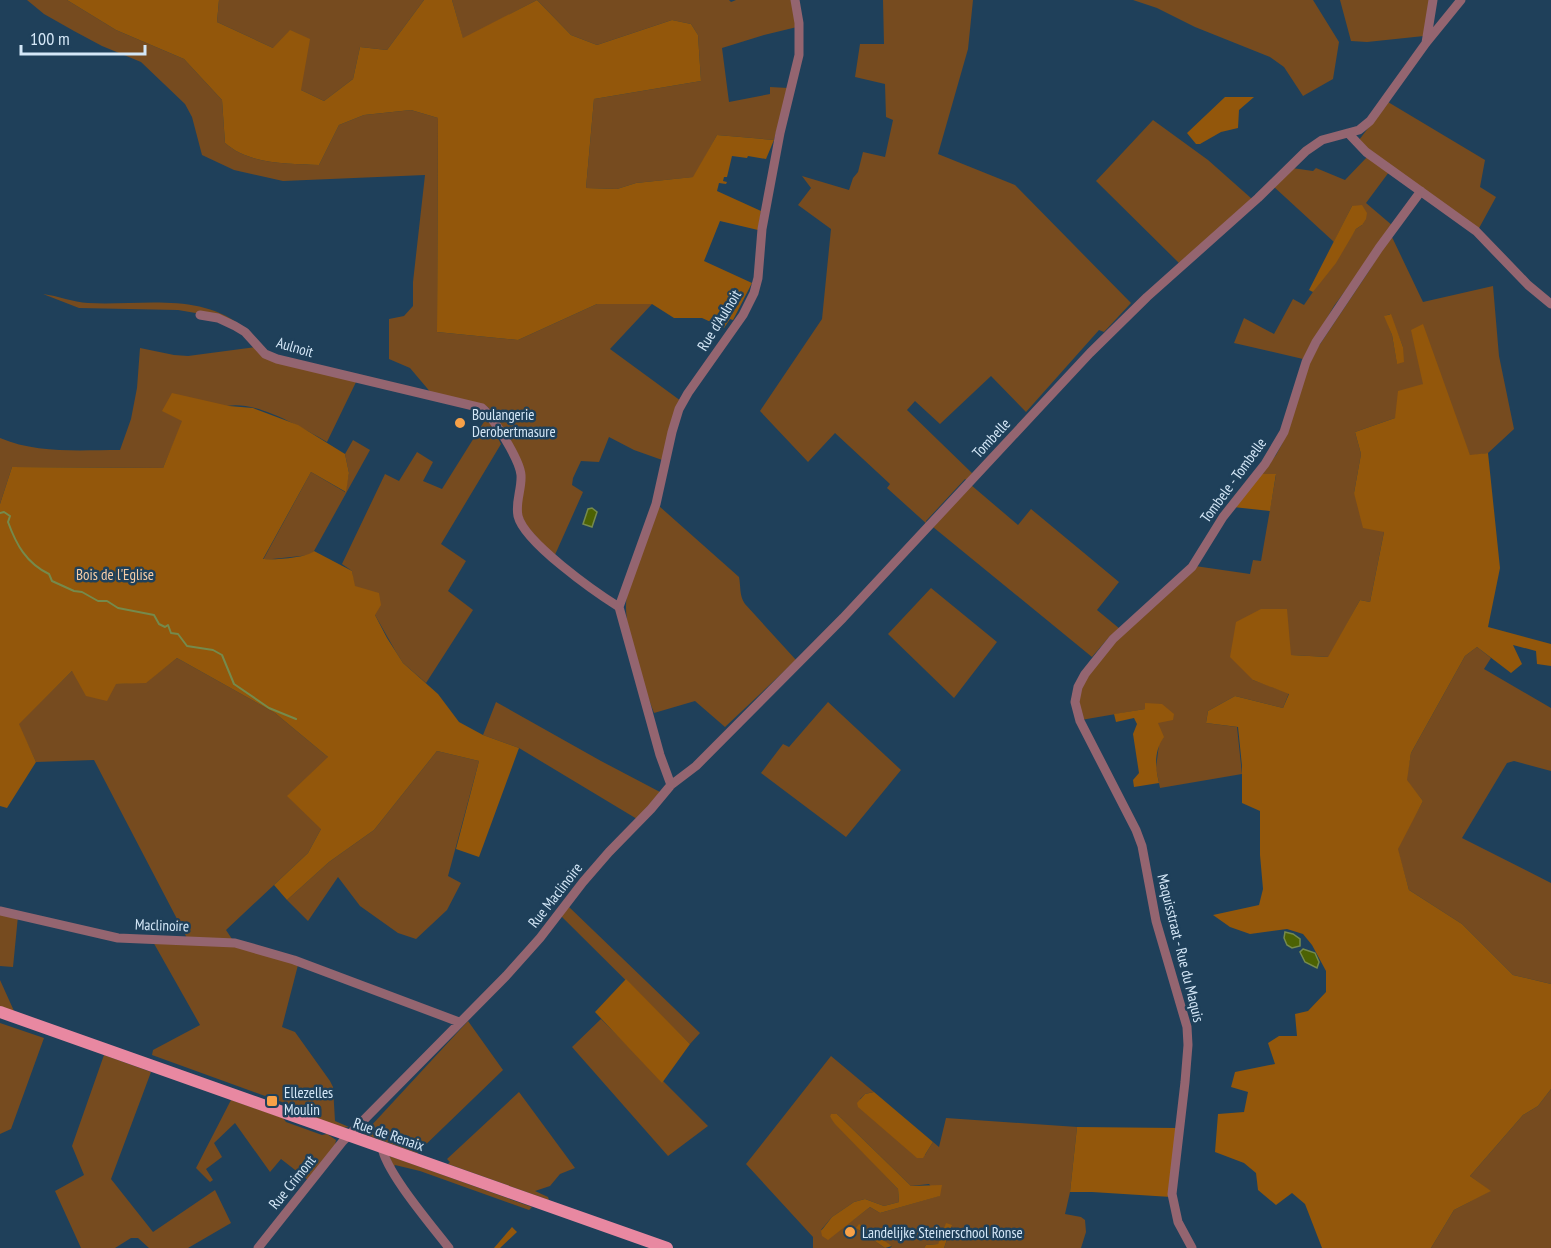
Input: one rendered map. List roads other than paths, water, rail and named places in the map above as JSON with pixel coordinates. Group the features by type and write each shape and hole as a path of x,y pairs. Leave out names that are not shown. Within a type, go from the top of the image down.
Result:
{"main road":[{"name":"Rue de Renaix","path":"0,1012 667,1248"}],"street":[{"name":"Rue d'Aulnoit","path":"619,607 653,515 679,409 735,328 754,293 758,278 762,228 780,133 799,55 799,23 795,0"},
{"path":"1426,43 1433,0"},
{"name":"Tombelle","path":"672,784 696,766 843,618 1090,353 1139,304 1258,198 1306,150 1322,140 1359,130 1370,122 1426,43 1461,0"},
{"path":"1348,133 1366,152 1476,231 1528,285 1551,304"},
{"name":"Tombele - Tombelle","path":"1075,702 1078,687 1097,657 1135,617 1192,567 1220,521 1265,464 1284,432 1306,362 1316,342 1384,241 1421,191"},
{"name":"Aulnoit","path":"200,315 218,318 235,326 245,332 265,354 277,359 478,407 486,411 521,472 517,504 518,516 524,528 564,568 619,607"},
{"path":"619,607 660,755 672,784"},
{"name":"Maquisstraat - Rue du Maquis","path":"1075,702 1077,714 1142,846 1156,921 1187,1027 1185,1082 1173,1194 1178,1222 1192,1248"},
{"name":"Rue Maclinoire","path":"349,1136 528,952 592,872 672,784"},
{"name":"Maclinoire","path":"0,911 118,938 235,943 294,960 459,1022"},
{"name":"Rue Crimont","path":"258,1248 349,1136"},
{"path":"382,1147 383,1156 404,1188 449,1248"}],"waterway":[{"path":"0,513 4,512 10,516 8,522 23,552 28,559 49,574 52,581 74,591 82,592 98,601 107,601 118,608 154,615 159,624 165,627 168,625 171,633 178,634 187,646 213,650 222,655 234,684 269,708 296,719"}],"place":[{"name":"Boulangerie Derobertmasure","path":"460,423"},
{"name":"Ellezelles Moulin","path":"272,1101"},
{"name":"Landelijke Steinerschool Ronse","path":"850,1232"}],"park label":[{"name":"Bois de l'Eglise","path":"115,574"}]}
